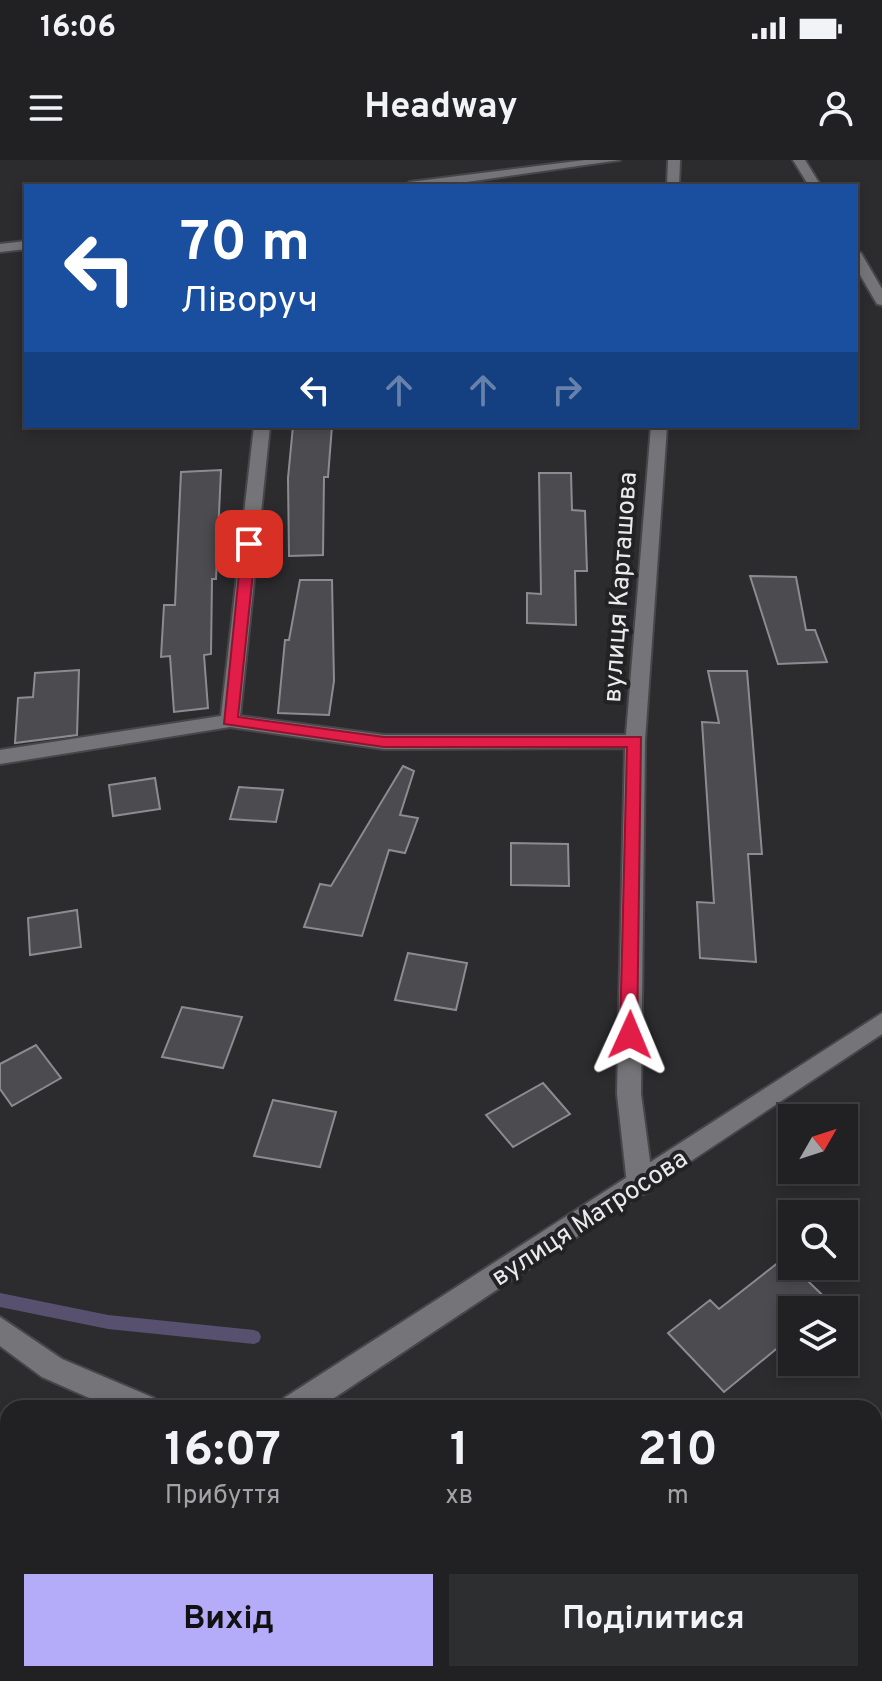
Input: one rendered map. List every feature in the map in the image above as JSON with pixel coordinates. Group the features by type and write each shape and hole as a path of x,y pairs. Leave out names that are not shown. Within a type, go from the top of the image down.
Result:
{"street":[{"path":"426,184 614,160"},
{"path":"673,184 674,160"},
{"path":"799,160 814,184"},
{"path":"0,248 24,245"},
{"path":"858,259 882,301"},
{"path":"230,721 262,428"},
{"name":"вулиця Карташова","path":"640,1184 629,1094 635,741 659,428"},
{"path":"0,757 230,721 384,742 635,741"},
{"name":"вулиця Матросова","path":"306,1400 640,1184 882,1022"},
{"path":"0,1330 52,1368 126,1400"}],"building":[{"path":"293,428 332,428 328,477 324,477 323,555 289,556 288,478"},
{"path":"221,470 216,579 212,579 211,654 204,655 208,708 174,712 170,656 161,657 164,605 175,605 181,472"},
{"path":"539,473 571,473 572,510 585,511 587,571 575,571 576,625 527,623 527,593 541,594"},
{"path":"750,576 796,577 806,630 815,630 827,662 778,664"},
{"path":"300,580 332,580 334,681 329,715 278,713 285,640 289,640"},
{"path":"79,670 77,735 15,743 18,698 33,697 35,673"},
{"path":"708,671 747,671 762,854 748,854 756,962 700,958 697,902 714,903 702,722 719,723"},
{"path":"403,766 414,771 400,815 418,818 405,853 389,850 362,936 304,927 320,884 331,886"},
{"path":"155,778 160,809 113,816 109,785"},
{"path":"239,787 283,790 276,822 230,819"},
{"path":"511,843 568,844 569,886 511,885"},
{"path":"77,910 81,947 30,955 28,918"},
{"path":"408,953 467,963 456,1010 395,1000"},
{"path":"182,1007 242,1017 223,1068 162,1057"},
{"path":"36,1045 61,1078 12,1106 0,1089 0,1064"},
{"path":"543,1083 570,1114 513,1147 486,1115"},
{"path":"273,1100 336,1112 320,1167 254,1156"},
{"path":"778,1263 778,1280 807,1280 823,1296 778,1296 778,1348 724,1392 668,1333 710,1300 719,1309"}],"waterway":[{"path":"0,1300 108,1322 254,1337"}],"route":[{"path":"249,544 230,721 384,742 635,741 630,1035"}]}
